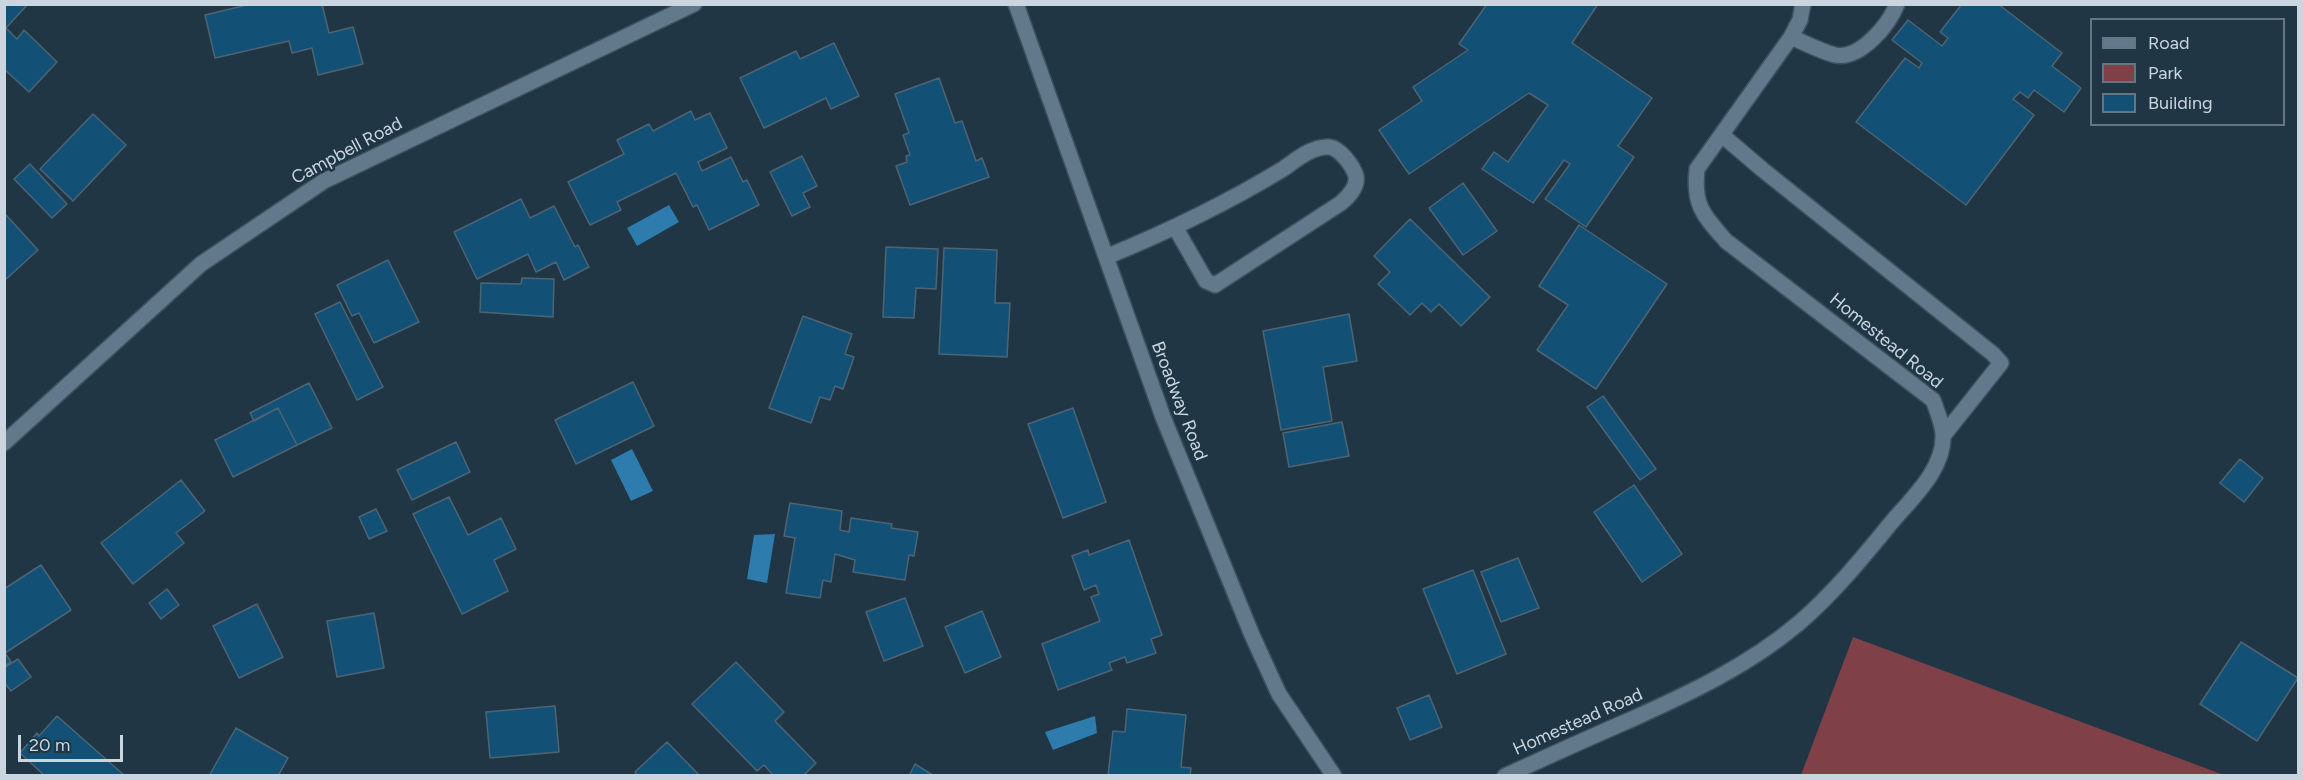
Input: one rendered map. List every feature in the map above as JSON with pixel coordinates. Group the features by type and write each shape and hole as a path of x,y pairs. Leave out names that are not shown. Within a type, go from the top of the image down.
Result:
{"street":[{"name":"Campbell Road","path":"4,443 201,264 324,181 694,4"},
{"name":"Broadway Road","path":"1007,4 1023,24"},
{"name":"Broadway Road","path":"1016,4 1163,417 1252,636 1279,694 1334,776"},
{"name":"Homestead Road","path":"1505,776 1728,673 1797,624 1836,590 1923,485 1939,460 1943,436 1933,400 1726,241 1706,219 1698,203 1695,188 1697,170 1791,37 1800,20 1803,4"},
{"path":"1791,37 1835,55 1850,54 1881,31 1897,4"},
{"path":"1722,135 1993,354 2001,363 1943,436"},
{"path":"1106,257 1175,227 1273,175 1313,150 1328,147 1334,149 1355,172 1357,181 1353,190 1341,203 1215,285 1206,281 1175,227"}],"green space":[{"path":"1853,637 2224,775 1801,775"}],"water":[{"path":"669,205 679,222 637,246 627,228"},
{"path":"632,449 653,491 631,501 611,460"},
{"path":"775,534 767,583 747,579 754,535"},
{"path":"1095,716 1097,733 1053,750 1045,732"}],"building":[{"path":"4,4 28,4 6,28 17,39 24,30 57,62 29,92 4,69"},
{"path":"251,4 322,4 329,33 353,27 363,64 318,75 312,48 292,53 289,41 215,58 205,15"},
{"path":"1487,4 1598,4 1572,43 1652,98 1618,146 1634,157 1586,227 1545,199 1570,164 1564,160 1533,203 1482,169 1494,152 1508,162 1548,105 1529,93 1409,174 1379,130 1422,101 1413,87 1468,50 1459,44"},
{"path":"1962,4 1998,4 2062,53 2052,66 2081,88 2064,112 2034,90 2028,98 2020,92 2013,99 2034,115 1966,205 1856,122 1905,58 1919,68 1922,63 1892,40 1908,20 1942,46 1948,38 1940,32"},
{"path":"834,43 859,96 831,109 826,98 764,128 740,78 796,51 800,59"},
{"path":"939,78 955,123 962,121 976,161 982,158 989,177 910,205 896,166 907,162 906,156 910,155 903,135 909,133 895,94"},
{"path":"691,111 695,120 710,113 727,148 698,162 702,171 731,157 743,182 747,180 759,205 709,230 697,205 693,207 676,173 617,202 621,210 590,225 568,182 624,154 617,140 649,124 653,131"},
{"path":"93,114 126,145 73,201 40,169"},
{"path":"802,156 817,186 803,193 810,207 792,216 770,172"},
{"path":"30,164 67,204 52,218 14,179"},
{"path":"1463,183 1497,231 1463,255 1429,208"},
{"path":"521,199 530,218 554,206 575,247 578,245 589,267 564,280 556,262 536,272 528,254 477,279 454,232"},
{"path":"6,215 38,250 4,281 4,217"},
{"path":"1410,219 1490,297 1461,326 1439,304 1431,312 1422,303 1410,315 1378,284 1390,272 1374,256"},
{"path":"1579,225 1667,284 1596,389 1537,350 1568,305 1539,286"},
{"path":"886,247 938,249 936,289 916,288 914,318 883,317"},
{"path":"944,248 997,250 995,303 1010,303 1007,357 939,354"},
{"path":"388,260 419,322 374,343 359,313 352,316 337,285"},
{"path":"522,278 554,279 553,317 480,312 481,283 521,284"},
{"path":"340,302 383,387 357,400 315,314"},
{"path":"1349,314 1357,361 1323,367 1332,421 1281,430 1263,331"},
{"path":"803,316 852,334 845,354 854,357 843,389 835,386 830,400 820,397 811,423 769,408"},
{"path":"633,382 654,426 576,464 555,420"},
{"path":"309,383 332,428 297,445 278,408 254,421 250,413"},
{"path":"1603,396 1656,469 1640,480 1587,407"},
{"path":"278,408 297,445 233,477 215,440"},
{"path":"1073,408 1106,502 1063,518 1028,424"},
{"path":"1342,422 1349,456 1289,467 1283,433"},
{"path":"456,442 470,472 412,500 397,470"},
{"path":"2240,459 2263,478 2244,502 2220,483"},
{"path":"181,480 205,511 176,533 184,543 133,584 101,543"},
{"path":"1634,485 1682,554 1642,582 1594,512"},
{"path":"449,497 468,535 501,518 516,549 494,560 508,591 462,614 413,514"},
{"path":"790,503 842,511 840,530 849,532 851,518 892,524 891,528 918,532 914,556 909,555 905,580 853,572 855,560 835,554 831,582 823,580 820,598 786,593 795,538 784,536"},
{"path":"376,509 387,531 369,539 359,517"},
{"path":"1129,540 1162,635 1151,639 1156,653 1127,663 1125,657 1109,663 1112,670 1058,690 1042,644 1100,621 1091,597 1099,594 1096,585 1084,590 1072,556 1088,550 1089,555"},
{"path":"1518,558 1539,608 1501,622 1481,572"},
{"path":"41,565 71,610 5,653 11,662 4,666 4,589"},
{"path":"1473,570 1506,654 1457,674 1423,589"},
{"path":"167,589 179,605 161,619 149,603"},
{"path":"905,598 923,646 884,661 866,612"},
{"path":"257,604 283,657 239,678 213,626"},
{"path":"982,611 1001,657 965,673 945,627"},
{"path":"374,613 384,668 337,677 327,621"},
{"path":"2241,642 2298,678 2257,741 2200,704"},
{"path":"18,659 31,677 11,691 4,682 4,668"},
{"path":"736,662 784,712 775,721 816,763 803,776 774,776 764,765 757,771 692,704"},
{"path":"1429,695 1442,727 1410,740 1397,708"},
{"path":"555,706 559,752 490,758 486,712"},
{"path":"1127,709 1186,715 1181,767 1191,768 1190,776 1108,776 1113,731 1125,732"},
{"path":"57,716 125,776 45,776 20,753 37,733 39,736"},
{"path":"236,728 288,758 278,776 209,776"},
{"path":"667,742 700,776 638,776 635,772"},
{"path":"915,764 934,776 909,776"}]}
